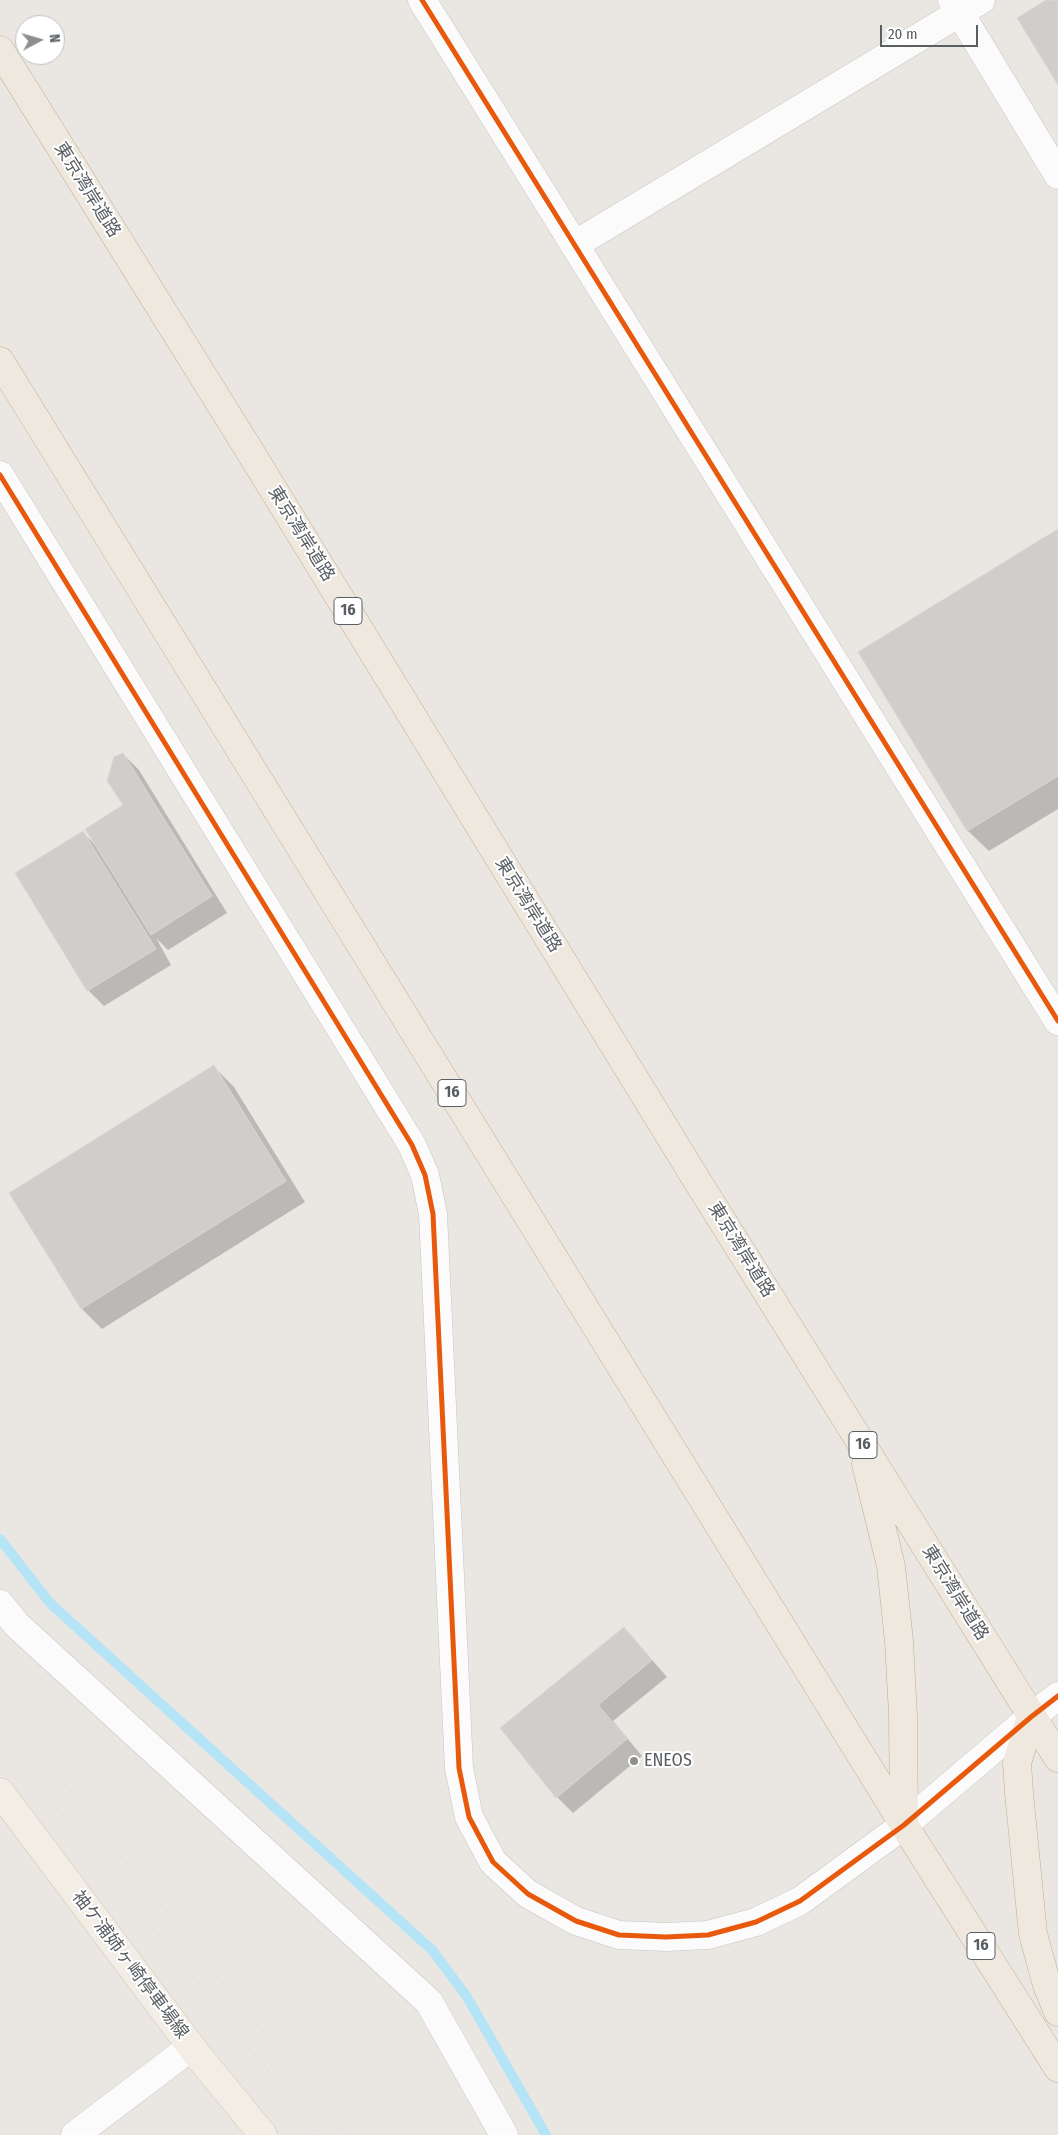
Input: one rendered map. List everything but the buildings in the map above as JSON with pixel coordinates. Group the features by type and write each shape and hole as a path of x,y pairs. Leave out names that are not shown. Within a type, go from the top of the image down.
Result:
{"highway":[{"name":"東京湾岸道路","path":"0,50 251,453 693,1174 1058,1758"},
{"name":"16","path":"0,361 904,1825 1058,2068"},
{"path":"859,1438 891,1566 899,1641 903,1714 904,1825"},
{"path":"1031,1717 1017,1763 1019,1792 1033,1934 1047,1985 1058,2012"}],"main road":[{"name":"袖ケ浦姉ヶ崎停車場線","path":"0,1792 191,2047 263,2135"}],"street":[{"path":"422,0 1058,1021"},
{"path":"574,245 964,4 1058,175"},
{"path":"0,475 412,1145 425,1176 433,1214 459,1768 469,1818 493,1862 528,1894 576,1921 619,1936 708,1936 756,1922 800,1900 904,1825 1058,1696"},
{"path":"0,1604 17,1625 429,2002 504,2135"},
{"path":"75,2135 191,2047"}],"waterway":[{"path":"0,1539 50,1603 433,1951 467,1997 546,2135"}],"railway":[{"path":"0,1703 240,2004 348,2135"},
{"path":"0,1738 320,2135"}],"cycle path":[{"path":"422,0 1058,1021"},
{"path":"0,475 412,1145 425,1175 433,1214 459,1768 469,1817 493,1862 528,1894 576,1921 619,1935 666,1937 708,1935 756,1922 800,1901 904,1825 1058,1696"}],"place":[{"name":"ENEOS","path":"634,1761"}]}
